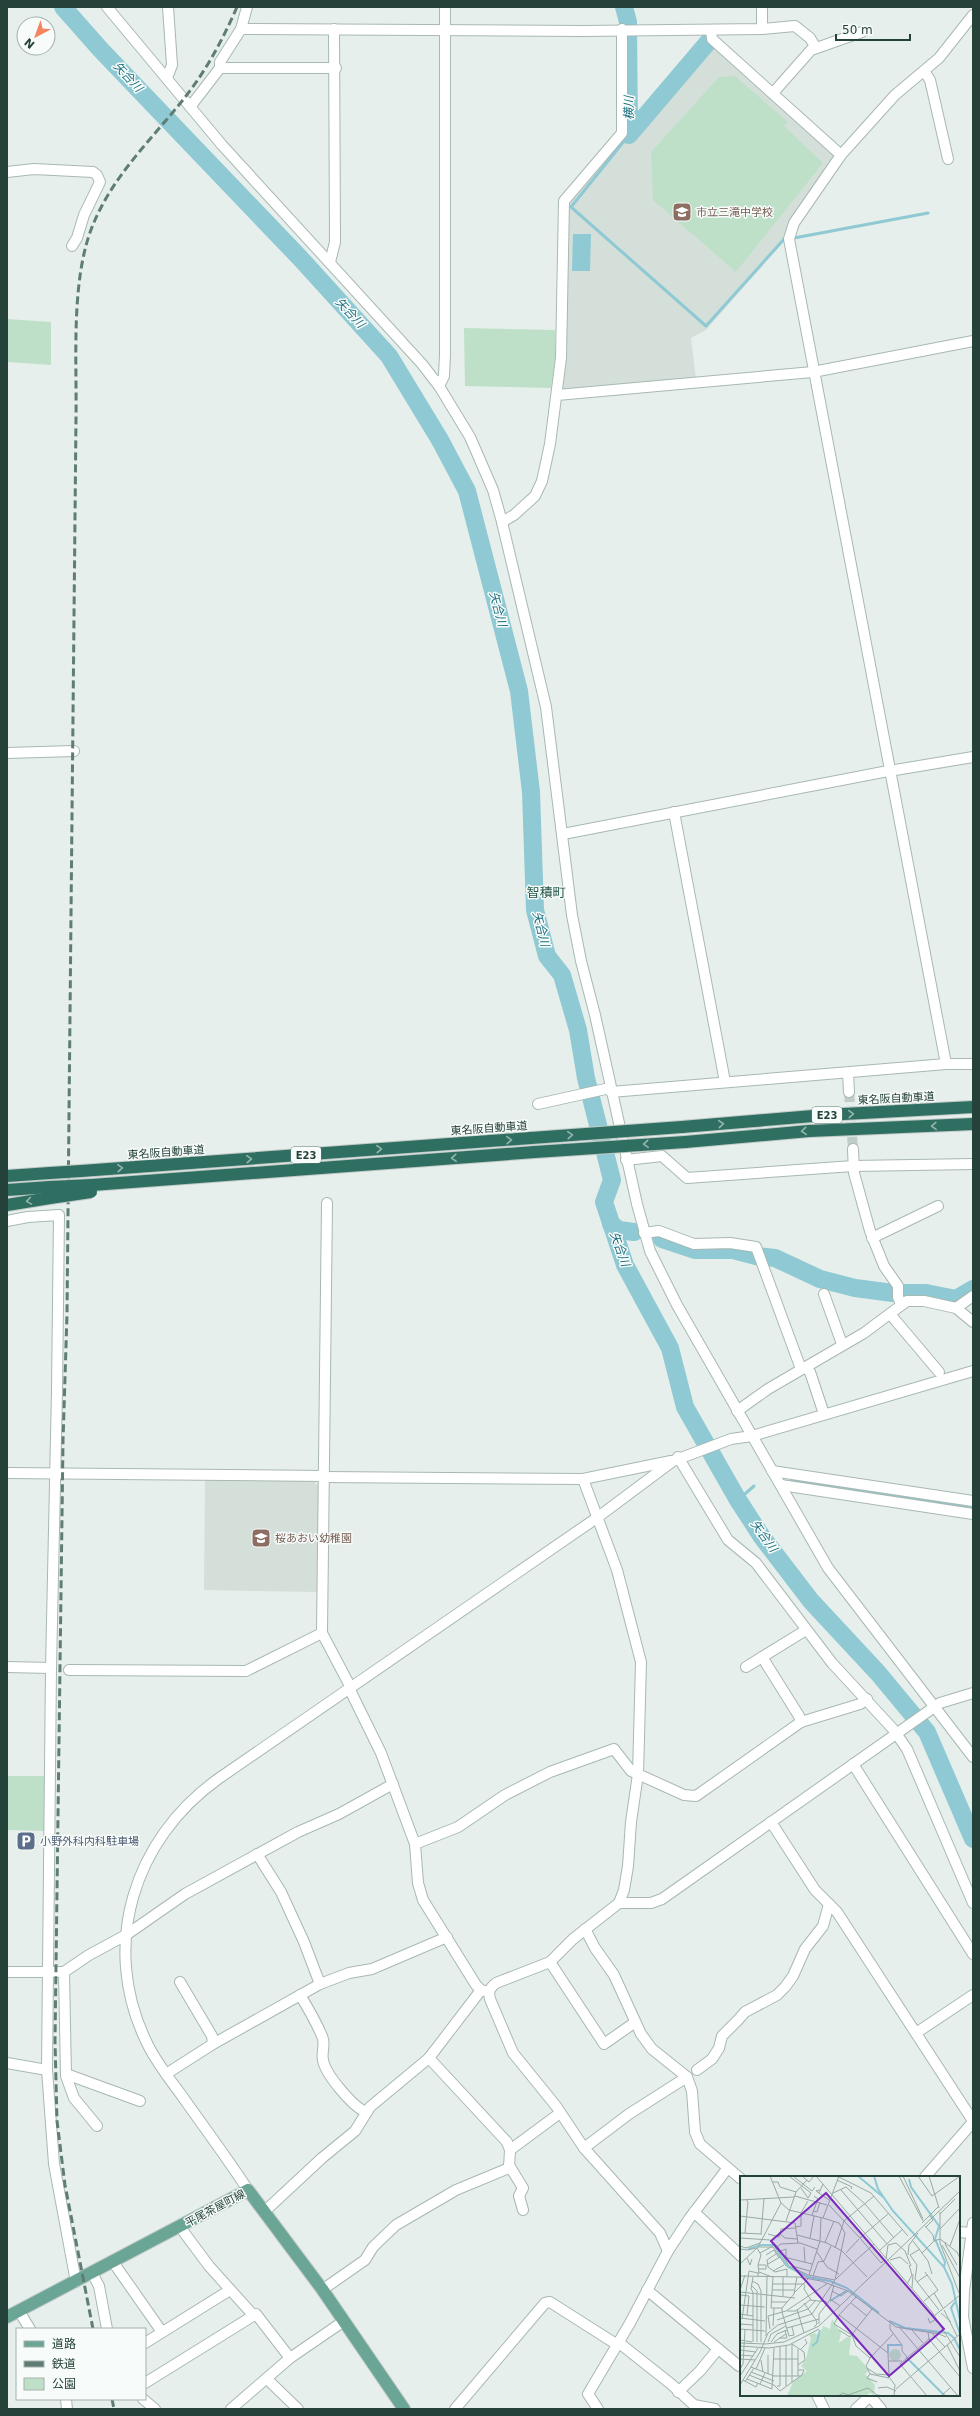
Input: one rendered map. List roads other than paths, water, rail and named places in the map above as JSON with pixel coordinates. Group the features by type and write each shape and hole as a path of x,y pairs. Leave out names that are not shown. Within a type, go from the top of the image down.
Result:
{"highway":[{"name":"東名阪自動車道","path":"7,1176 682,1127 825,1115 973,1107"},
{"name":"E23","path":"50,1192 308,1168 685,1142 809,1131 973,1124"},
{"path":"7,1172 50,1173"},
{"path":"7,1190 50,1192"},
{"path":"7,1205 50,1192"}],"main road":[{"name":"平尾茶屋町線","path":"7,2317 76,2282 248,2190 322,2290 404,2409"}],"street":[{"path":"107,7 190,107 245,170 330,262 439,386 474,443 493,490 502,522 546,707 572,915 608,1090 644,1232 661,1275 737,1411 828,1568 931,1709 973,1757"},
{"path":"167,78 172,65 168,7"},
{"path":"190,107 220,68 220,62 241,29 247,7"},
{"path":"439,386 444,376 445,354 445,7"},
{"path":"762,7 762,29"},
{"path":"946,1064 789,240 794,223 842,154 896,95 939,58 973,15"},
{"path":"241,29 583,31 626,29 762,29 795,26 810,38 816,48"},
{"path":"330,262 334,242 336,68 334,29"},
{"path":"502,522 525,506 539,489 550,444 561,358 564,202 622,133 626,29"},
{"path":"711,30 712,39 842,154"},
{"path":"773,93 809,52 816,48 862,32"},
{"path":"220,68 336,68"},
{"path":"924,71 930,80 948,159"},
{"path":"7,172 34,169 93,172 97,174 100,182 72,246"},
{"path":"557,395 813,372 973,341"},
{"path":"7,752 74,751"},
{"path":"563,834 973,757"},
{"path":"674,812 725,1082"},
{"path":"538,1104 608,1090 848,1073 946,1064 973,1064"},
{"path":"848,1073 849,1092"},
{"path":"853,1149 853,1166 872,1238 899,1296 907,1300 924,1301 956,1308 973,1322"},
{"path":"626,1160 662,1156 687,1178 853,1166 973,1164"},
{"path":"327,1203 322,1633 350,1687 381,1753 393,1784 415,1844 420,1893 447,1937 490,1999 513,2053 560,2113 584,2148 660,2233 668,2251"},
{"path":"872,1238 938,1206"},
{"path":"7,1221 28,1217 58,1215 58,1391 54,1472 47,2070 54,2164 76,2282"},
{"path":"644,1232 654,1230 690,1243 734,1244 756,1247 803,1368 810,1372 824,1414"},
{"path":"824,1294 842,1344"},
{"path":"737,1411 842,1344 864,1333 890,1314 899,1296"},
{"path":"956,1308 973,1296"},
{"path":"890,1314 939,1372"},
{"path":"7,1473 54,1472 115,1475 583,1479 676,1459 731,1439 752,1436 973,1370"},
{"path":"248,2190 166,2074 146,2041 133,2007 126,1974 126,1935 133,1898 144,1867 161,1835 181,1810 202,1790 598,1517 676,1459"},
{"path":"676,1459 728,1540 756,1563 832,1663 898,1733 907,1749 973,1903"},
{"path":"772,1471 973,1501"},
{"path":"265,2211 322,2158 355,2131 366,2112 379,2098 428,2058 485,1991 496,1983 550,1962 585,1929 619,1903 624,1890 628,1866 631,1822 638,1774 641,1662 617,1570 583,1479"},
{"path":"781,1485 973,1514"},
{"path":"746,1667 806,1630"},
{"path":"69,1670 246,1671 322,1633"},
{"path":"762,1657 799,1716 800,1722"},
{"path":"7,1667 51,1668"},
{"path":"619,1903 651,1903 662,1899 940,1703 973,1693"},
{"path":"415,1844 458,1827 505,1795 550,1772 614,1749 631,1770 684,1795 696,1796 800,1722 860,1704 867,1700"},
{"path":"853,1764 973,1954"},
{"path":"7,1972 64,1972 88,1955 126,1935 185,1894 257,1854 393,1784"},
{"path":"771,1822 815,1890 837,1912 973,2121 926,2176"},
{"path":"257,1854 281,1892 304,1942 320,1984"},
{"path":"697,2070 712,2058 719,2048 722,2036 738,2020 750,2010 777,1995 785,1987 793,1976 805,1949 823,1926 829,1904"},
{"path":"585,1929 595,1948 614,1975 634,2023 652,2049 687,2078 692,2091 697,2137 704,2148 727,2169 740,2178"},
{"path":"166,2074 213,2044 320,1984 349,1973 372,1969 447,1937"},
{"path":"550,1962 604,2044 634,2023"},
{"path":"64,1972 66,2074 74,2098 97,2126"},
{"path":"180,1982 212,2036 213,2044"},
{"path":"300,1995 322,2037 324,2048 322,2060 325,2067 353,2104 366,2112"},
{"path":"916,2033 973,1995"},
{"path":"322,2290 366,2260 372,2247 396,2225 456,2190 509,2168 510,2150 507,2142 428,2058"},
{"path":"7,2063 47,2070"},
{"path":"66,2074 140,2101"},
{"path":"584,2148 629,2114 687,2078"},
{"path":"510,2150 560,2113"},
{"path":"509,2165 524,2188 519,2196 523,2210"},
{"path":"598,2409 588,2394 668,2251 694,2212 727,2169"},
{"path":"694,2212 740,2255"},
{"path":"973,2223 964,2291 973,2368"},
{"path":"180,2227 230,2290 254,2316"},
{"path":"960,2232 971,2233"},
{"path":"113,2262 162,2332"},
{"path":"92,2273 99,2286 107,2328"},
{"path":"146,2341 230,2290"},
{"path":"647,2290 739,2366"},
{"path":"455,2409 545,2303 550,2302 617,2343 671,2384 694,2405 715,2409"},
{"path":"19,2311 29,2328"},
{"path":"146,2382 256,2314 290,2358"},
{"path":"231,2409 290,2358 344,2321"},
{"path":"678,2392 700,2371 718,2349"},
{"path":"267,2378 298,2409"},
{"path":"817,2396 824,2409"},
{"path":"856,2409 870,2396 881,2409"},
{"path":"144,2400 155,2409"}],"water":[{"path":"573,234 591,234 590,271 572,271"}],"waterway":[{"name":"矢合川","path":"63,7 101,50 301,259 389,356 440,440 467,491 519,691 531,792 535,910 547,956 562,975 578,1030 586,1078 612,1180 604,1202 625,1265 670,1348 685,1407 738,1500 762,1537 811,1601 878,1673 927,1732 973,1839"},
{"name":"横川","path":"624,7 628,22 629,135 709,41"},
{"path":"629,135 571,207 706,326 785,238"},
{"path":"794,238 928,213"},
{"path":"611,1224 619,1230 634,1232"},
{"path":"662,1239 695,1250 733,1250 756,1256 775,1258 820,1279 855,1288 893,1293 926,1293 956,1299 973,1289"},
{"path":"792,1481 973,1507"},
{"path":"738,1500 754,1486"}],"tunnel":[{"path":"849,1092 853,1149"}],"railway":[{"path":"93,2328 65,2185 57,2121 55,2041 63,1441 67,1314 76,317 82,266 87,242 95,220 114,186 125,170 174,111 201,75 226,31 237,7"},
{"path":"112,2400 114,2409"}],"place":[{"name":"市立三滝中学校","path":"682,212"},
{"name":"桜あおい幼稚園","path":"261,1538"},
{"name":"小野外科内科駐車場","path":"26,1841"}],"district":[{"name":"智積町","path":"546,892"}]}
